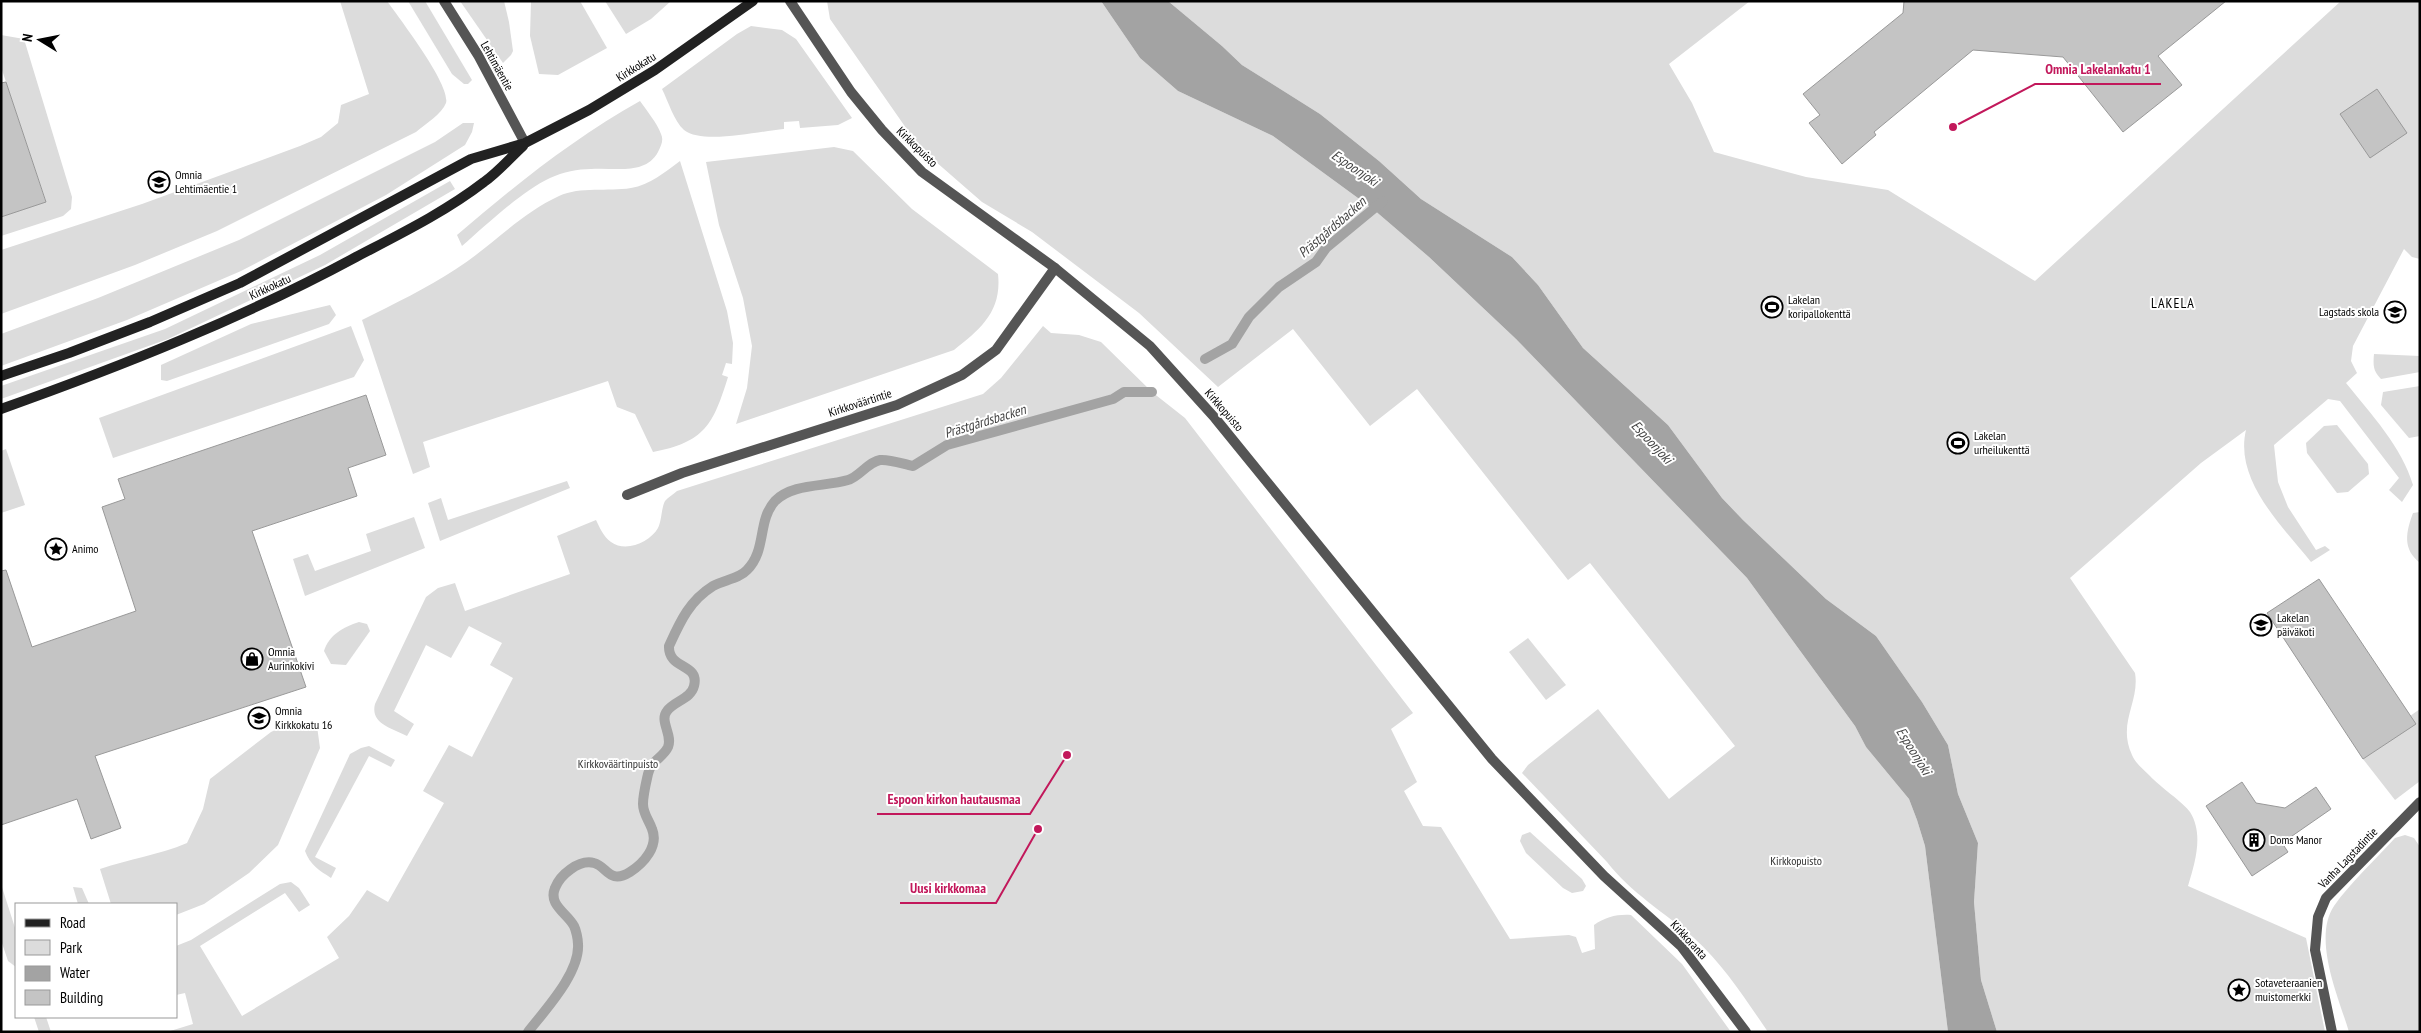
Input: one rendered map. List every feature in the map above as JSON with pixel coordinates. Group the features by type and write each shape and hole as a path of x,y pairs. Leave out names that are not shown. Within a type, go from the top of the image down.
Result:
{"main road":[{"name":"Kirkkokatu","path":"1,376 96,343 240,283 471,159 525,144 589,110 655,70 753,1"},
{"name":"Kirkkokatu","path":"1,410 80,381 166,346 253,309 321,276 422,222 485,182 525,144"}],"street":[{"name":"Lehtimäentie","path":"444,1 478,55 525,144"},
{"name":"Kirkkopuisto","path":"790,1 851,92 882,130 922,172 1055,268 1150,346 1215,418 1492,759 1604,876"},
{"name":"Kirkkoväärtintie","path":"627,495 682,473 896,405 962,375 996,350 1055,268"},
{"name":"Vanha Lagstadintie","path":"2332,1032 2315,950 2318,916 2326,898 2420,802"},
{"name":"Kirkkoranta","path":"1604,876 1681,946 1737,1017 1746,1032"}],"green space":[{"path":"340,1 387,1 433,67 441,82 446,103 437,115 416,132 217,231 135,265 1,314 1,250 142,204 300,146 321,137 338,123 341,105 369,94"},
{"path":"408,1 425,1 472,80 468,84 464,84 452,74"},
{"path":"460,1 504,1 513,51 503,63"},
{"path":"531,1 580,1 607,48 558,75 539,74 530,36"},
{"path":"605,1 671,1 651,19 626,34"},
{"name":"Kirkkopuisto","path":"827,1 1101,1 1140,58 1178,91 1273,136 1373,209 1429,257 1516,339 1747,578 1855,726 1866,747 1909,799 1925,846 1948,1032 1768,1032 1734,983 1705,948 1626,883 1522,773 1528,765 1598,709 1669,799 1735,746 1590,563 1568,580 1417,389 1370,426 1293,329 1218,387 1139,313 1032,232 982,202 920,148 830,19"},
{"path":"1168,1 1750,1 1669,64 1692,103 1714,152 1806,177 1888,190 2035,281 2341,1 2420,1 2420,259 2412,257 2404,249 2353,346 2351,361 2357,373 2346,383 2394,444 2413,485 2402,502 2389,490 2399,478 2340,401 2328,399 2274,445 2278,482 2288,507 2316,550 2325,546 2330,550 2311,562 2263,501 2247,467 2244,449 2246,430 2201,463 2070,578 2135,673 2135,694 2127,733 2133,758 2154,780 2187,808 2194,821 2197,830 2197,849 2188,886 2306,938 2325,1032 1997,1032 1981,980 1974,902 1978,843 1958,794 1948,745 1922,702 1876,636 1826,599 1743,520 1722,498 1668,425 1583,348 1538,285 1512,257 1421,199 1379,161 1320,114 1242,65"},
{"path":"751,26 782,30 796,39 852,118 838,125 800,128 799,121 784,122 784,129 732,136 704,136 684,130 674,116 662,89 737,34"},
{"path":"1,35 24,39 72,197 71,209 63,216 1,236 1,217 46,201 1,67"},
{"path":"640,101 662,136 660,148 652,160 645,165 628,169 581,170 550,178 516,200 462,246 457,235 500,199 568,147"},
{"path":"463,123 474,123 472,132 465,145 386,195 241,271 127,320 1,366 1,334 98,298 239,240 435,142"},
{"path":"834,147 853,151 912,209 998,274 997,299 988,318 954,350 736,424 747,388 752,346 743,298 719,225 706,162"},
{"path":"680,161 727,311 733,343 732,364 726,363 722,375 728,377 723,394 704,429 696,437 685,443 653,452 635,414 617,407 608,381 423,442 430,467 413,474 362,320 445,276 519,221 559,196 576,191 622,189 645,184 657,178"},
{"path":"450,181 455,189 325,265 168,339 1,399 1,386 165,329 320,255"},
{"path":"330,305 336,315 329,324 167,381 161,380 161,365 251,324"},
{"path":"351,326 364,360 354,377 113,458 99,418"},
{"name":"Kirkkoväärtinpuisto","path":"1043,326 1051,333 1079,335 1101,342 1152,392 1185,418 1413,713 1391,729 1417,782 1404,791 1423,826 1441,827 1510,939 1569,935 1576,937 1582,953 1595,949 1594,925 1612,917 1631,915 1682,964 1731,1032 167,1032 193,1024 185,993 178,995 178,945 191,940 280,884 291,882 299,888 310,905 299,912 285,893 200,946 242,1016 339,958 327,937 349,916 367,890 388,902 444,803 423,791 449,745 472,757 513,678 490,665 502,643 469,626 451,658 426,645 394,711 414,724 407,736 379,721 374,711 375,704 426,597 438,588 455,583 465,611 570,574 557,536 596,520 604,535 611,542 624,546 637,544 649,538 658,528 665,501 677,491 983,394 1001,378"},
{"path":"2374,354 2420,356 2420,372 2381,379 2374,368"},
{"path":"2420,386 2420,436 2409,438 2381,405 2383,392"},
{"path":"2337,425 2368,464 2369,474 2348,492 2337,493 2307,453 2306,443 2324,426"},
{"path":"6,449 25,505 1,513 1,451"},
{"path":"567,481 570,488 440,541 428,503 441,498 448,520"},
{"path":"2420,512 2420,563 2410,552 2407,533 2413,513"},
{"path":"414,517 425,548 305,596 293,559 308,554 315,571 371,551 366,534"},
{"path":"359,622 367,624 370,631 346,665 331,664 324,651 329,640 347,626"},
{"path":"1528,638 1566,685 1546,700 1509,652"},
{"path":"2420,709 2420,781 2395,800 2363,759 2415,724 2410,716"},
{"path":"305,721 317,726 320,748 278,845 249,873 204,904 178,914 178,903 111,903 100,869 166,851 187,843 203,809 210,779 271,732 288,724"},
{"path":"369,746 395,760 391,767 369,756 315,857 336,868 331,878 312,864 305,851 350,754"},
{"path":"1530,832 1582,879 1586,886 1583,891 1572,893 1563,888 1526,853 1520,841 1522,835"},
{"path":"2405,835 2414,838 2420,847 2420,1032 2349,1032 2334,986 2326,951 2328,919 2340,897 2355,880 2395,838"},
{"path":"1,884 15,928 15,966 8,961 1,940"},
{"path":"73,887 82,888 89,903 78,903"},
{"path":"34,1018 46,1018 51,1032 39,1032"}],"water":[{"name":"Espoonjoki","path":"1101,1 1168,1 1242,65 1320,114 1379,161 1421,199 1512,257 1538,285 1583,348 1668,425 1722,498 1743,520 1826,599 1876,636 1922,702 1948,745 1958,794 1978,843 1974,902 1981,980 1997,1032 1948,1032 1925,846 1909,799 1866,747 1855,726 1747,578 1516,339 1429,257 1373,209 1273,136 1178,91 1140,58"}],"building":[{"path":"1904,1 2226,1 2158,56 2182,85 2123,132 2063,57 1973,50 1874,132 1876,135 1842,164 1809,123 1820,115 1803,94 1903,13"},
{"path":"6,82 46,202 1,217 1,83"},
{"path":"2377,89 2407,133 2370,158 2340,114"},
{"path":"366,395 386,455 348,468 357,496 252,531 306,687 95,756 121,828 91,839 77,799 1,825 1,571 6,570 32,647 136,611 102,507 125,499 118,479"},
{"path":"2319,579 2416,724 2363,759 2267,613"},
{"name":"Doms Manor","path":"2242,782 2256,803 2285,808 2316,787 2331,809 2282,843 2288,852 2252,876 2206,806"}],"waterway":[{"name":"Prästgårdsbacken","path":"1205,359 1232,344 1249,317 1279,287 1316,262 1326,248 1383,201"},
{"name":"Prästgårdsbacken","path":"528,1032 568,979 577,955 578,942 574,926 554,899 557,883 571,869 588,862 598,865 613,876 623,875 635,868 649,854 654,835 643,804 648,774 654,762 668,747 669,738 664,719 665,715 670,708 690,694 695,679 692,673 673,659 669,646 681,620 691,605 713,586 744,573 753,562 760,545 766,517 775,501 782,495 800,488 848,480 876,461 892,461 913,466 947,445 1113,399 1124,392 1152,392"}],"place":[{"name":"Omnia Lakelankatu 1","path":"1953,127"},
{"name":"Omnia Lehtimäentie 1","path":"159,182"},
{"name":"Lakelan koripallokenttä","path":"1772,307"},
{"name":"Lagstads skola","path":"2395,312"},
{"name":"Lakelan urheilukenttä","path":"1958,443"},
{"name":"Animo","path":"56,549"},
{"name":"Lakelan päiväkoti","path":"2261,625"},
{"name":"Omnia Aurinkokivi","path":"252,659"},
{"name":"Omnia Kirkkokatu 16","path":"259,718"},
{"name":"Espoon kirkon hautausmaa","path":"1067,755"},
{"name":"Uusi kirkkomaa","path":"1038,829"},
{"name":"Doms Manor","path":"2254,840"},
{"name":"Sotaveteraanien muistomerkki","path":"2239,990"}],"district":[{"name":"LAKELA","path":"2173,303"}]}
